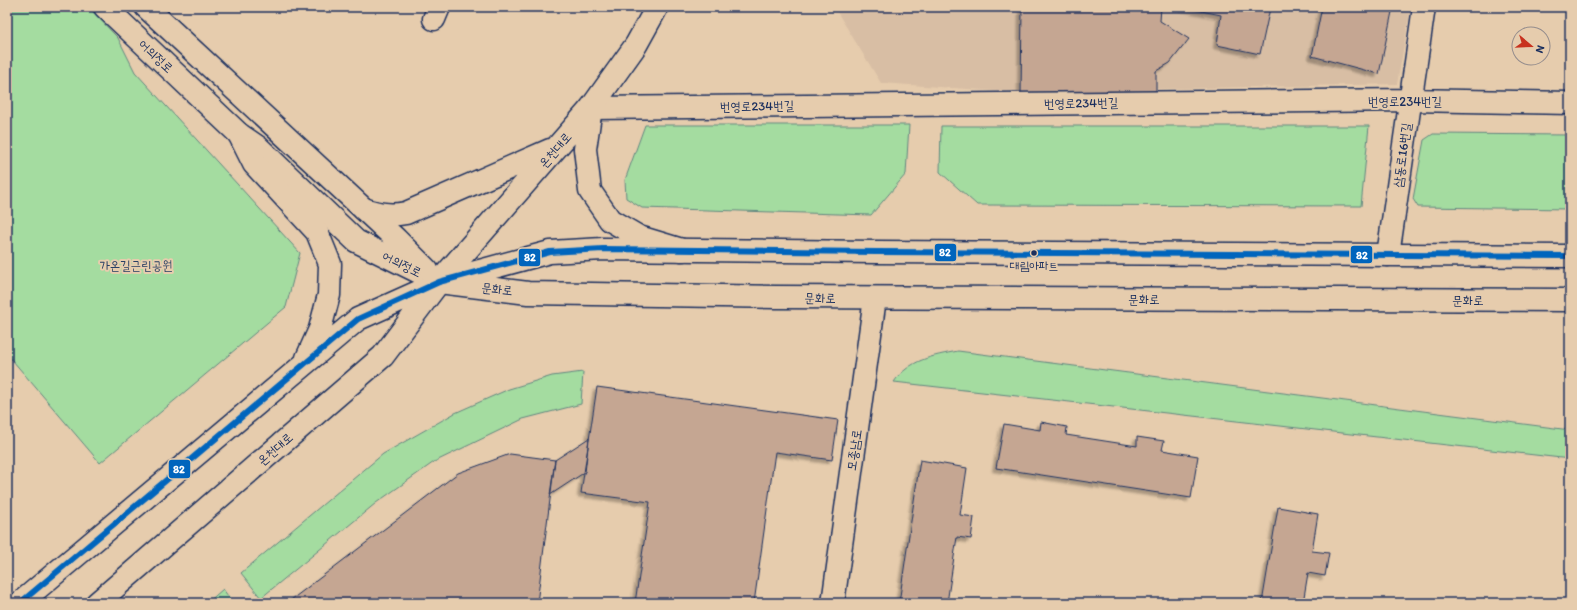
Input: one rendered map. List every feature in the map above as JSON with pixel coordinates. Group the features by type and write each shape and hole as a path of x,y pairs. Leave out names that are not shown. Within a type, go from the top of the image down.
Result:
{"main road":[{"name":"어의정로","path":"105,7 239,134 258,147 356,241 439,282"},
{"name":"온천대로","path":"97,603 383,356 439,282 591,108 636,45 657,7"},
{"name":"삼동로16번길","path":"1388,255 1424,7"},
{"name":"어의정로","path":"147,8 396,239 439,282"},
{"name":"번영로234번길","path":"591,108 1410,100 1570,103"},
{"path":"591,108 585,149 590,191 610,220 639,237 682,250"},
{"path":"239,134 254,164 317,232 330,264 329,295 320,329 304,364"},
{"path":"364,210 393,216 406,214 557,148"},
{"name":"문화로","path":"439,282 550,252 603,249 1570,256"},
{"name":"온천대로","path":"20,603 358,319 439,282"},
{"name":"문화로","path":"439,282 528,293 875,298 1570,300"},
{"name":"모종남로","path":"833,603 875,298"}],"shaded area":[{"path":"834,7 1411,7 1397,84 1011,92 881,83"}],"green space":[{"name":"가온길근린공원","path":"7,7 88,7 118,38 135,72 300,253 286,307 100,463 7,354"},
{"path":"645,125 909,125 906,174 871,215 642,208 626,198 625,180"},
{"path":"941,126 1369,126 1361,206 977,205 940,172"},
{"path":"1433,134 1570,135 1570,209 1418,207 1413,199 1424,140"},
{"path":"958,351 1570,430 1570,459 894,382 900,374 915,363 931,357"},
{"path":"583,372 581,404 523,419 434,462 376,503 261,598 241,573 383,454 455,413 509,389 552,376"},
{"path":"223,589 233,603 207,603"}],"building":[{"path":"1022,7 1161,7 1160,21 1189,39 1170,63 1156,71 1156,95 1021,96"},
{"path":"1182,7 1270,8 1260,54 1217,45 1221,15"},
{"path":"1322,7 1393,7 1379,74 1312,56"},
{"path":"597,387 838,420 832,460 775,452 754,603 635,603 650,502 581,493"},
{"path":"1041,422 1067,427 1066,435 1137,446 1137,437 1164,441 1162,450 1198,456 1191,498 996,468 1004,424 1040,430"},
{"path":"589,438 585,472 550,495 555,460"},
{"path":"510,454 555,460 537,603 287,603 458,473"},
{"path":"920,460 967,468 960,515 974,517 971,539 957,537 947,603 899,603"},
{"path":"1278,507 1318,514 1312,551 1329,553 1325,576 1308,573 1303,603 1262,603"}],"transit line":[{"name":"82","path":"20,603 358,319 439,282 550,252 603,249 1570,256"}],"place":[{"name":"대림아파트","path":"1034,253"}]}
